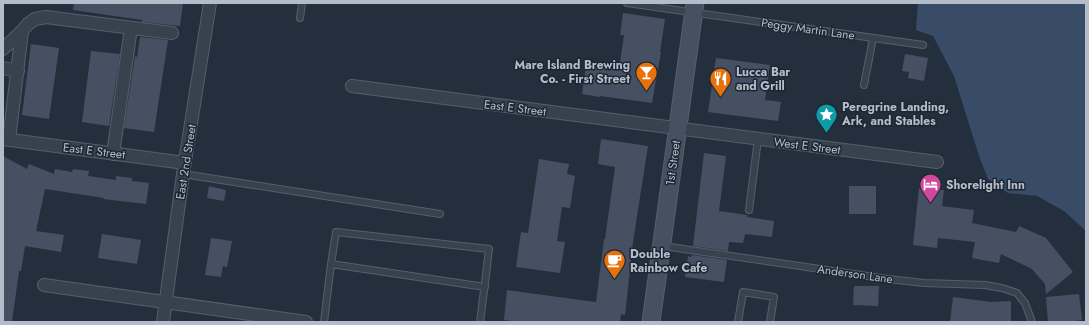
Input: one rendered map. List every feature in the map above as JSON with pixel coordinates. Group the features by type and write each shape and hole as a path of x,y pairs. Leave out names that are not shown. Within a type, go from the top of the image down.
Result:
{"main road":[{"name":"1st Street","path":"650,322 694,8"}],"street":[{"name":"East 2nd Street","path":"163,322 184,169 210,3"},
{"path":"3,49 28,24 35,19 46,17 172,34"},
{"path":"113,154 131,28"},
{"path":"6,140 18,71 22,31"},
{"path":"3,68 18,71"},
{"name":"East E Street","path":"352,86 677,129"},
{"name":"West E Street","path":"677,129 936,162"},
{"name":"East E Street","path":"6,140 113,154 184,169"},
{"path":"44,285 306,322"}],"lane":[{"path":"300,18 302,3"},
{"name":"Peggy Martin Lane","path":"627,3 694,8 923,45"},
{"path":"864,85 873,38"},
{"path":"749,210 758,139"},
{"path":"184,169 440,214"},
{"path":"324,322 336,232 489,249 480,322"},
{"name":"Anderson Lane","path":"661,245 895,280 924,283 985,285 1002,288 1017,293 1025,303 1032,322"},
{"path":"331,264 485,288"},
{"path":"738,322 743,292 774,297 770,322"}],"water":[{"path":"918,3 1086,3 1086,231 1064,211 1037,196 1008,193 988,179 979,156 954,76 933,36 916,30"}],"building":[{"path":"74,3 183,3 180,26 142,22 142,20 73,10"},
{"path":"623,13 665,19 652,103 582,94 586,66 619,70 624,35 620,35"},
{"path":"140,37 168,40 154,132 124,128 135,56 137,57"},
{"path":"31,44 59,48 49,119 22,115"},
{"path":"91,51 120,54 109,126 82,122"},
{"path":"905,54 928,58 924,81 908,78 909,72 902,71"},
{"path":"716,58 770,65 765,100 781,102 778,121 708,112"},
{"path":"601,139 648,146 633,242 625,315 621,314 620,322 520,322 504,320 507,290 596,302 615,167 598,164"},
{"path":"704,153 726,156 719,211 774,221 772,237 745,234 743,243 729,242 728,251 693,246"},
{"path":"3,156 27,169 29,164 54,174 55,169 72,172 73,169 89,171 88,176 116,180 116,176 132,178 132,181 149,183 146,204 103,199 104,198 45,189 36,231 64,235 61,252 25,246 21,271 19,271 12,322 3,322"},
{"path":"539,159 569,164 567,174 575,176 570,208 562,207 557,241 565,242 560,273 516,267 521,232 528,233"},
{"path":"209,186 226,190 224,201 207,198"},
{"path":"849,186 876,186 876,214 849,214"},
{"path":"919,188 944,190 942,206 974,210 972,223 1016,232 1019,226 1046,238 1073,272 1046,294 1045,284 1032,269 1001,254 999,263 972,258 975,242 938,238 937,248 913,245"},
{"path":"102,234 141,240 137,264 98,258"},
{"path":"211,238 232,241 227,267 223,266 221,277 205,275"},
{"path":"692,255 727,260 724,282 685,277 688,256 691,257"},
{"path":"854,286 879,286 878,306 853,305"},
{"path":"1079,294 1082,320 1048,322 1046,297"},
{"path":"953,297 991,302 1011,301 1011,322 950,322"}],"place":[{"name":"Mare Island Brewing Co. - First Street","path":"646,92"},
{"name":"Lucca Bar and Grill","path":"720,98"},
{"name":"Peregrine Landing, Ark, and Stables","path":"826,134"},
{"name":"Shorelight Inn","path":"930,204"},
{"name":"Double Rainbow Cafe","path":"615,280"}]}
